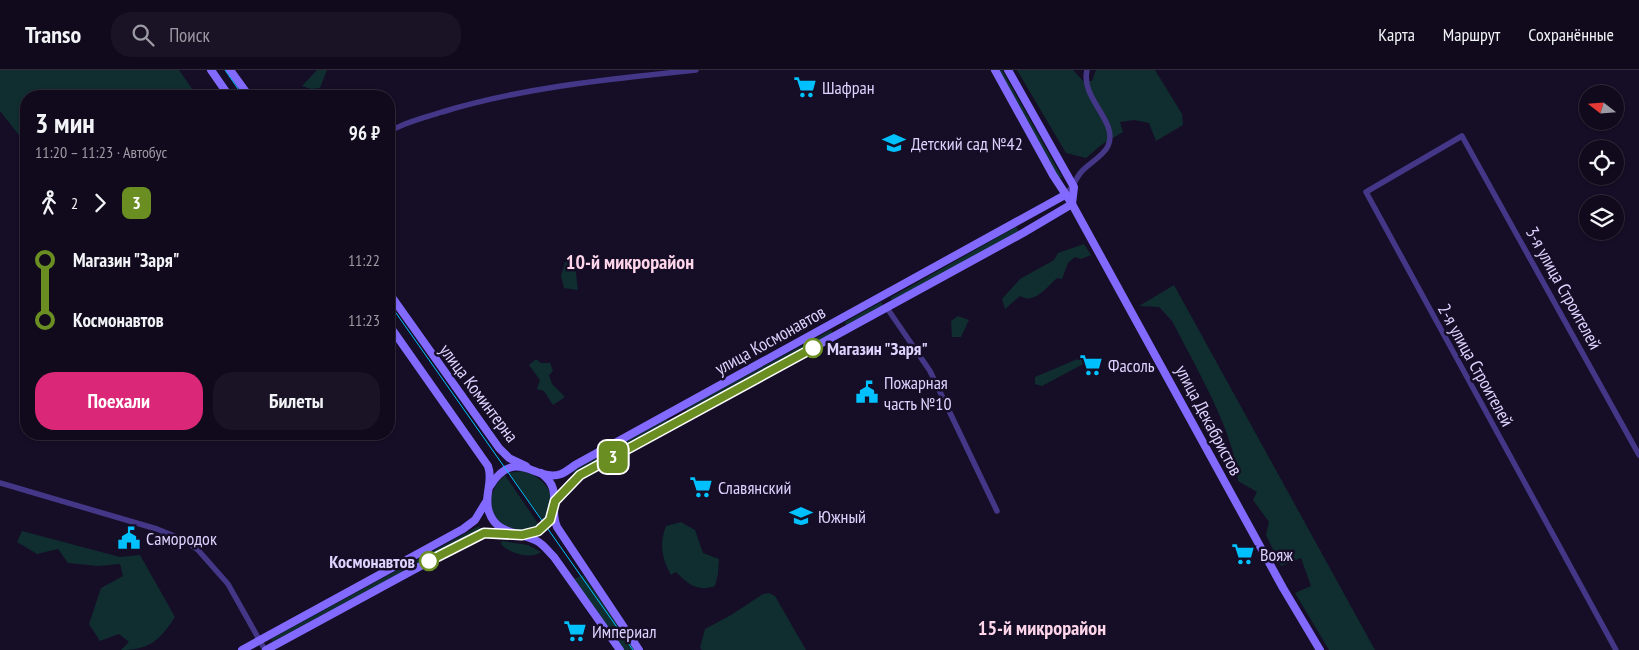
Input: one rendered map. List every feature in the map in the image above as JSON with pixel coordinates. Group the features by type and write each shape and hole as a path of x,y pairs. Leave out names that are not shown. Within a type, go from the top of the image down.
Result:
{"street":[{"path":"211,70 225,90"},
{"path":"230,70 245,90"},
{"path":"395,128 463,106 520,94 604,79 696,70"},
{"name":"улица Декабристов","path":"995,70 1065,195 1072,204 1320,650"},
{"path":"1008,70 1074,187"},
{"path":"1072,204 1074,187 1080,173 1107,147 1111,135 1089,92 1085,80 1087,70"},
{"name":"3-я улица Строителей","path":"1462,136 1639,455"},
{"name":"2-я улица Строителей","path":"1462,136 1366,192 1616,650"},
{"path":"1065,195 1074,187"},
{"name":"улица Космонавтов","path":"490,486 500,474 513,468 535,470 548,475 563,474 575,465 1065,195"},
{"name":"улица Космонавтов","path":"555,501 580,475 681,422 1072,204"},
{"path":"1017,222 1023,233"},
{"name":"улица Коминтерна","path":"395,301 499,448 512,460 535,470 550,482 555,501"},
{"path":"887,308 930,371 996,511"},
{"name":"улица Коминтерна","path":"395,334 488,466 490,486 487,500"},
{"path":"675,410 681,422"},
{"path":"0,483 157,529 184,540 198,550 228,584 265,650 476,536 489,532 536,540 554,557 620,650"},
{"path":"487,500 492,520 502,530 514,535 538,531 548,523 553,513 555,501"},
{"path":"242,650 463,529 475,520 487,500"},
{"path":"553,513 559,531 639,650"}],"green space":[{"path":"0,70 179,70 193,90 20,90 20,136 0,111"},
{"path":"317,70 327,70 320,88 311,89 302,86"},
{"path":"998,70 1002,70 1062,177 1058,179"},
{"path":"1017,70 1073,70 1083,81 1092,81 1096,70 1155,70 1182,114 1183,125 1156,141 1149,123 1134,120 1120,122 1123,132 1101,145 1086,158 1066,153"},
{"path":"1016,227 1019,232 893,301 890,298"},
{"path":"1084,244 1091,255 1081,259 1075,257 1068,263 1062,279 1057,278 1035,297 1025,298 1020,296 1005,309 1002,299 1020,279 1054,260 1058,253"},
{"path":"574,257 578,290 564,288 561,276 565,262"},
{"path":"1174,285 1375,650 1329,650 1295,593 1311,586 1301,558 1281,566 1266,535 1269,522 1253,500 1257,492 1238,481 1230,442 1222,421 1172,321 1159,307 1139,306"},
{"path":"881,302 883,306 846,326 845,322"},
{"path":"958,316 969,320 961,337 952,337 951,321"},
{"path":"831,330 833,334 687,412 686,408"},
{"path":"1080,358 1087,362 1042,386 1035,384 1035,377"},
{"path":"536,359 541,363 550,363 553,371 549,375 552,384 565,397 553,405 544,391 537,389 540,380 529,365"},
{"path":"667,419 669,421 574,474 573,471"},
{"path":"523,471 539,479 549,490 551,504 549,513 543,521 508,473"},
{"path":"505,475 539,525 526,530 514,530 504,526 497,518 492,509 491,498 496,486"},
{"path":"681,522 695,530 703,553 719,559 715,586 703,588 693,586 676,572 671,575 665,563 662,545 664,533 666,526"},
{"path":"479,526 481,529 272,642 271,639"},
{"path":"22,531 120,557 140,555 175,617 159,638 147,646 131,650 121,650 129,642 119,634 100,641 89,624 101,588 123,576 120,564 98,566 68,563 58,549 37,554 17,542"},
{"path":"502,541 528,545 541,552 531,555 514,553 501,544"},
{"path":"583,575 636,650 623,650 574,579"},
{"path":"769,593 775,596 806,650 702,650 700,648 705,629 763,594"}],"tram line":[{"path":"225,70 239,90"},
{"path":"395,312 633,650"}],"bus line":[{"name":"3","path":"429,561 484,533 522,535 538,531 550,520 555,507 555,501 580,475 643,440 681,422 813,348"}],"place":[{"name":"Шафран","path":"805,87"},
{"name":"Детский сад №42","path":"894,143"},
{"name":"Магазин \"Заря\"","path":"813,348"},
{"name":"Фасоль","path":"1091,365"},
{"name":"Пожарная часть №10","path":"867,392"},
{"name":"Славянский","path":"701,487"},
{"name":"Южный","path":"801,516"},
{"name":"Самородок","path":"129,538"},
{"name":"Вояж","path":"1243,554"},
{"name":"Космонавтов","path":"429,561"},
{"name":"Империал","path":"575,631"}],"district":[{"name":"10-й микрорайон","path":"630,262"},
{"name":"15-й микрорайон","path":"1042,628"}]}
